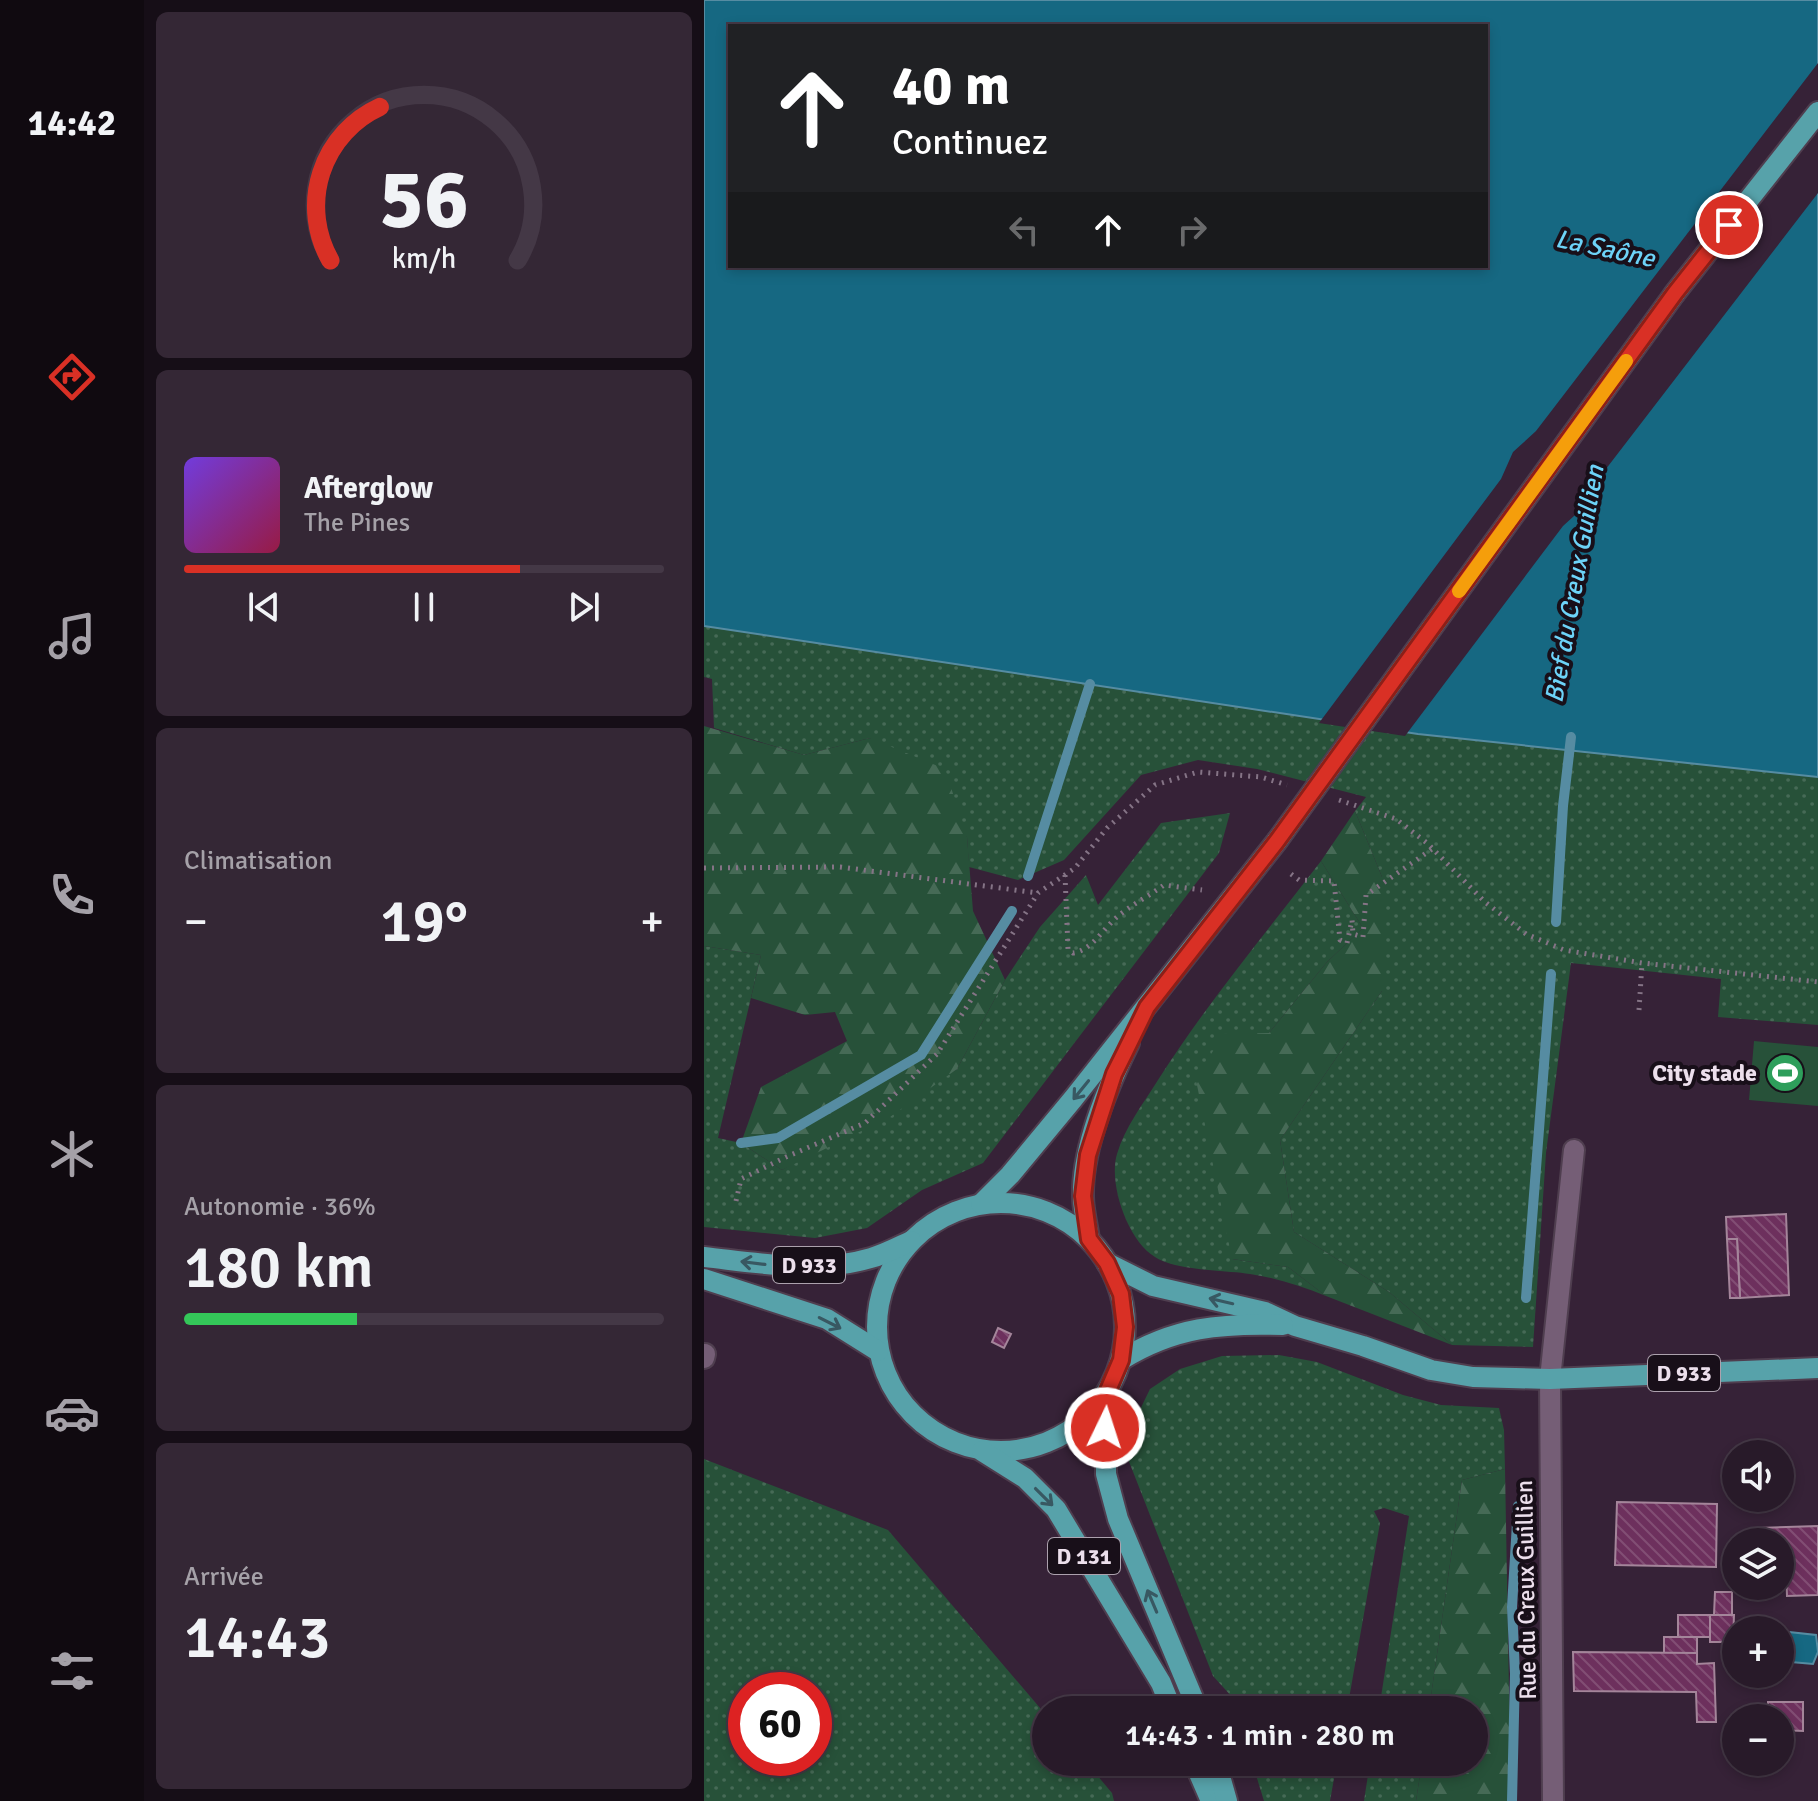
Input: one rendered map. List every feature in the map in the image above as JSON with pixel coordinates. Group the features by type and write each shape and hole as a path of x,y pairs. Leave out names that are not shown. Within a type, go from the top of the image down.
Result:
{"main road":[{"path":"981,1204 1010,1175 1147,1007 1277,841 1675,293 1818,112"},
{"path":"1089,1239 1083,1196 1088,1155 1114,1074 1147,1007"},
{"path":"1010,1203 1039,1209 1066,1221 1089,1239 1107,1263 1121,1294 1125,1327 1121,1360 1106,1395 1082,1422 1052,1441 1018,1451 982,1451 945,1440 914,1418 891,1387 878,1351 877,1312 888,1274 911,1241 931,1224 955,1211 981,1204 1010,1203"},
{"name":"D 933","path":"704,1257 782,1266 838,1264 872,1258 911,1241"},
{"name":"D 933","path":"1107,1263 1153,1286 1265,1312 1295,1326 1431,1370 1473,1377 1550,1379 1818,1368"},
{"name":"D 933","path":"704,1279 827,1319 878,1351"},
{"name":"D 933","path":"1121,1360 1150,1342 1194,1329 1255,1324 1295,1326"},
{"name":"D 131","path":"1106,1395 1106,1474 1118,1519 1192,1696"},
{"name":"D 131","path":"982,1451 1025,1478 1056,1509 1166,1696"},
{"path":"1200,1776 1211,1801"},
{"path":"1220,1776 1227,1801"}],"street":[{"name":"Rue du Creux Guillien","path":"1553,1801 1550,1379 1574,1150"}],"path":[{"path":"736,1201 741,1179 865,1123 937,1054 1038,893 1075,868 1107,828 1155,785 1198,772 1261,777 1289,785"},
{"path":"1330,797 1396,819 1432,848 1485,902 1526,934 1564,950 1642,963 1818,982"},
{"path":"1291,874 1299,880 1334,881 1340,940 1347,943 1352,920 1353,934 1363,937 1366,895 1432,848"},
{"path":"704,868 840,867 1038,893"},
{"path":"1065,875 1068,949 1073,953 1079,952 1118,917 1164,885 1202,890"},
{"path":"1639,1010 1642,963"}],"green space":[{"path":"704,626 1418,734 1818,777 1818,1025 1718,1017 1721,979 1571,963 1546,1153 1533,1347 1452,1345 1389,1292 1294,1232 1280,1140 1382,991 1382,877 1355,811 1366,797 1257,769 1198,760 1141,775 1064,860 1018,880 969,867 967,837 870,738 804,755 714,728 712,679 704,677"},
{"path":"704,726 804,755 870,738 945,769 967,837 973,911 1005,980 957,1069 890,1117 782,1170 741,1143 761,1087 847,1041 835,1012 805,1015 751,998 761,955 704,946"},
{"path":"1355,811 1382,877 1382,991 1280,1140 1294,1232 1389,1292 1452,1345 1326,1296 1288,1267 1232,1259 1196,1080 1223,1034 1269,1033 1327,962 1363,928 1321,861"},
{"path":"1230,813 1219,853 983,1163 922,1190 867,1228 815,1238 704,1227 704,946 761,955 718,1138 741,1143 782,1170 957,1069 1005,980 1040,927 1086,875 1098,905 1161,823"},
{"path":"1321,861 1363,928 1327,962 1269,1033 1232,1259 1288,1267 1326,1296 1270,1278 1164,1262 1145,1249 1136,1238 1122,1211 1115,1180 1120,1144 1177,1051"},
{"name":"City stade","path":"1754,1041 1818,1047 1818,1106 1749,1100"},
{"path":"1279,1355 1317,1362 1403,1395 1441,1405 1499,1408 1504,1430 1505,1469 1462,1480 1431,1696 1381,1696 1409,1516 1384,1508 1374,1511 1380,1523 1349,1696 1231,1696 1213,1676 1128,1459 1132,1426 1150,1389 1180,1369 1222,1356"},
{"path":"704,1459 888,1530 1032,1699 1032,1776 1098,1776 1112,1793 1114,1801 704,1801"},
{"path":"1505,1469 1511,1801 1416,1801 1420,1776 1488,1776 1488,1696 1431,1696 1462,1480"},
{"path":"1256,1776 1334,1776 1330,1801 1264,1801"},
{"path":"1368,1776 1420,1776 1416,1801 1364,1801"}],"water":[{"name":"La Saône","path":"704,0 1818,0 1818,777 1418,734 704,626"},
{"path":"1794,1633 1816,1635 1818,1652 1813,1664 1794,1662"}],"pier":[{"path":"1818,63 1818,193 1599,478 1585,506 1563,526 1405,736 1319,723 1501,479 1513,452 1536,431"}],"building":[{"path":"1786,1214 1789,1295 1740,1298 1737,1239 1727,1239 1726,1217"},
{"path":"1727,1239 1737,1239 1740,1298 1730,1298"},
{"path":"998,1328 1011,1334 1004,1348 992,1342"},
{"path":"1617,1502 1717,1504 1716,1567 1615,1565"},
{"path":"1818,1526 1818,1595 1794,1596 1794,1528 1758,1528"},
{"path":"1715,1592 1722,1592 1722,1600 1732,1600 1732,1615 1714,1615"},
{"path":"1678,1615 1710,1615 1710,1637 1678,1637"},
{"path":"1710,1615 1734,1615 1722,1616 1722,1642 1710,1642"},
{"path":"1664,1637 1697,1637 1697,1653 1664,1653"},
{"path":"1573,1652 1697,1653 1697,1664 1714,1663 1716,1722 1697,1722 1696,1692 1574,1691"},
{"path":"1803,1702 1803,1731 1794,1731 1794,1704 1768,1704"}],"waterway":[{"path":"1028,876 1090,684"},
{"name":"Bief du Creux Guillien","path":"1556,922 1571,737"},
{"path":"741,1143 778,1138 921,1055 1012,911"},
{"name":"Bief du Creux Guillien","path":"1526,1298 1551,974"},
{"name":"Bief du Creux Guillien","path":"1512,1801 1515,1674 1512,1607 1518,1506"}],"slow traffic":[{"path":"1459,591 1626,361"}],"place":[{"name":"City stade","path":"1785,1073"}],"route":[{"path":"1105,1428 1106,1395 1121,1360 1125,1327 1121,1294 1107,1263 1089,1239 1083,1196 1088,1155 1114,1074 1147,1007 1277,841 1675,293 1729,225"}]}
